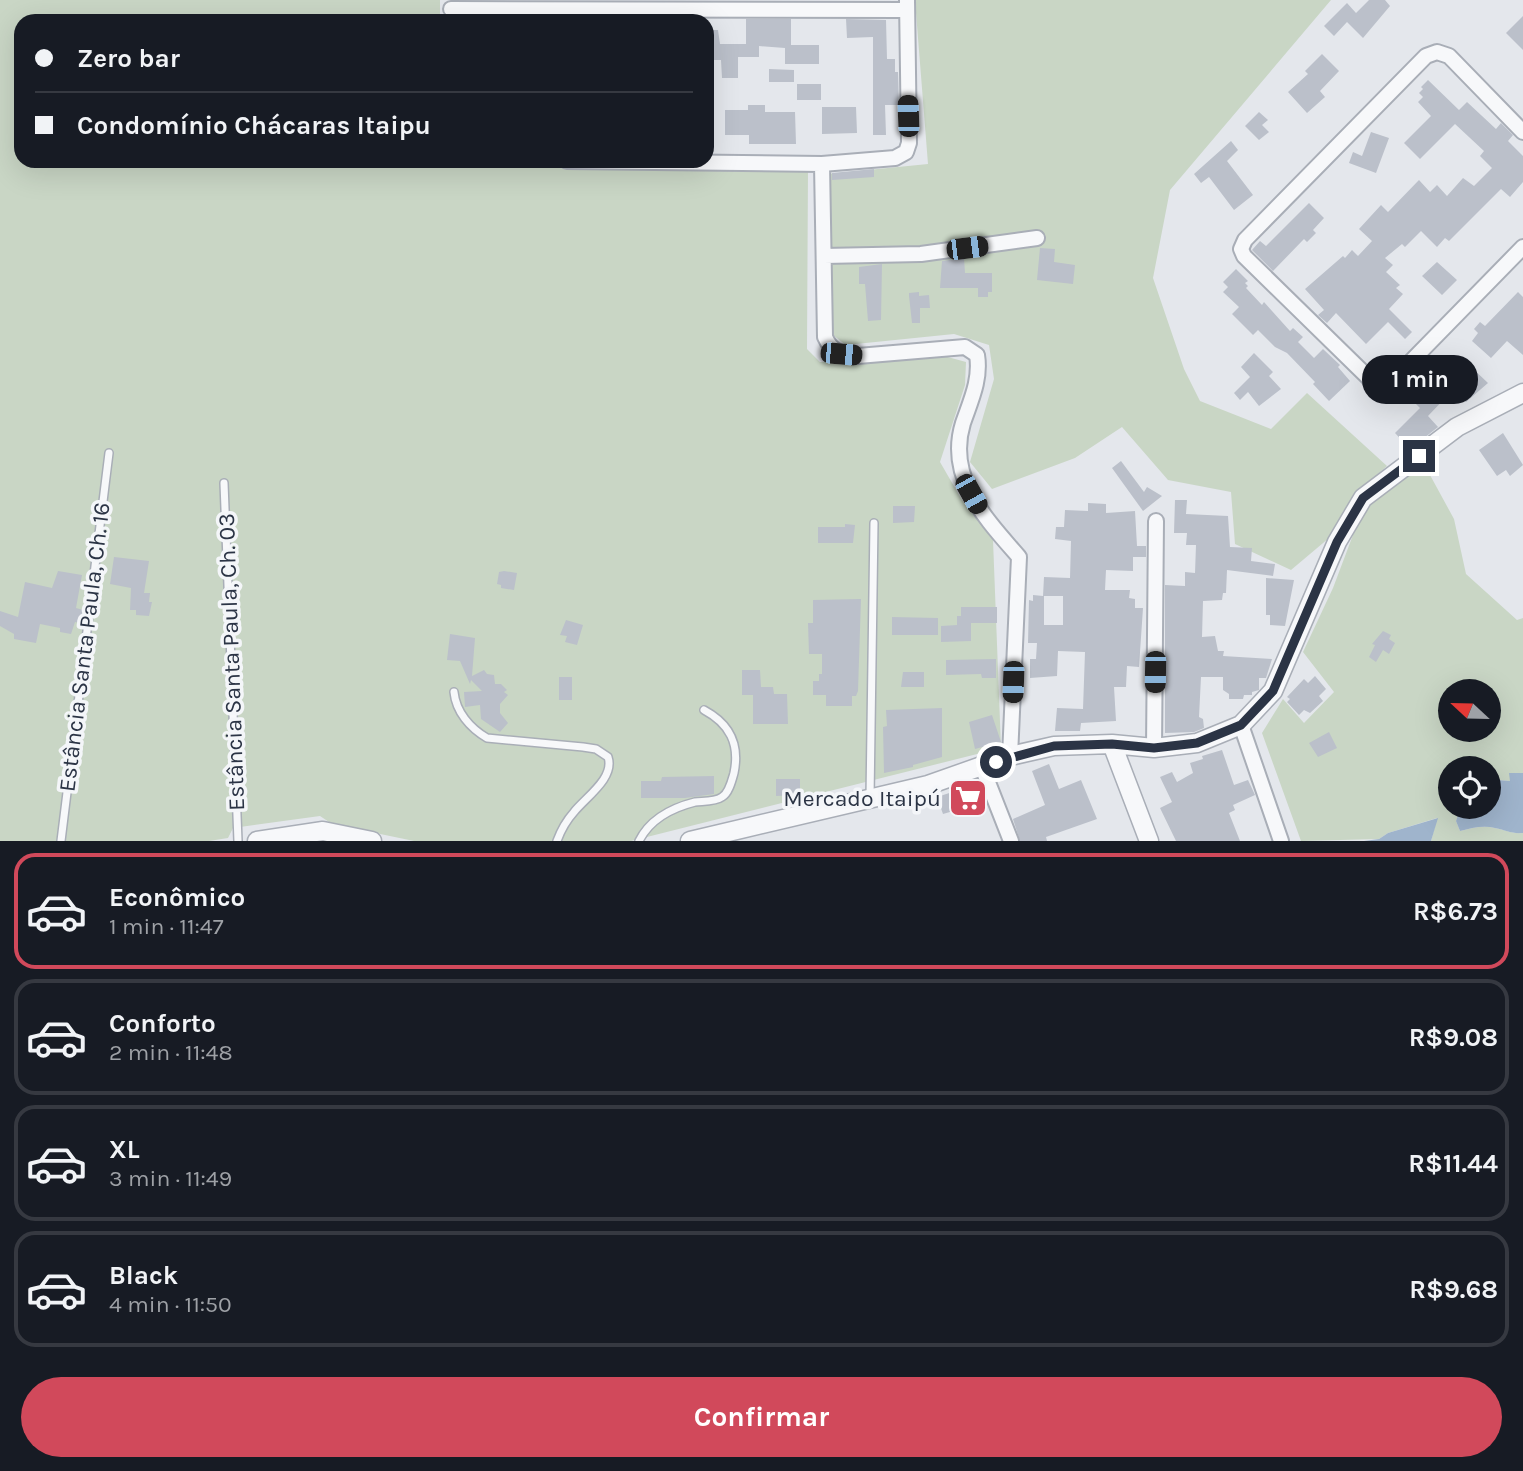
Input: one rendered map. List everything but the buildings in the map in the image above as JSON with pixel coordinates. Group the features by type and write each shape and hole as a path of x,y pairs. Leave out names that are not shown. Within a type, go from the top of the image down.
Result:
{"street":[{"path":"451,10 906,5 909,143 906,152 895,158 822,164 714,163"},
{"path":"1523,132 1449,56 1437,52 1426,56 1245,240 1241,249 1244,256 1380,389 1387,386 1523,247"},
{"path":"822,164 825,338 829,347 841,354 858,356 965,347 977,355 980,372 960,434 961,475 982,513 1019,557 1010,757"},
{"path":"824,256 921,254 1037,238"},
{"path":"690,841 928,785 1010,757 1054,746 1112,744 1154,748 1197,743 1241,725 1273,691 1337,542 1363,498 1457,427 1523,393"},
{"path":"1154,748 1156,521"},
{"path":"1241,725 1281,841"},
{"path":"1112,744 1149,841"},
{"path":"977,769 1011,841"},
{"path":"257,841 323,831 372,841"}],"lane":[{"name":"Estância Santa Paula, Ch. 16","path":"61,841 109,453"},
{"name":"Estância Santa Paula, Ch. 03","path":"224,483 238,841"},
{"path":"870,799 874,523"},
{"path":"454,692 459,711 476,731 487,738 596,749 608,757 608,772 572,814 557,841"},
{"path":"639,841 648,826 668,812 722,797 728,790 737,758 735,741 717,717 704,710"}],"green space":[{"path":"0,0 440,0 440,14 14,14 14,168 808,170 807,349 820,362 944,356 966,362 965,385 940,462 962,500 993,540 1001,748 631,841 414,841 332,824 320,816 233,828 228,838 209,841 0,841"},
{"path":"915,0 1331,0 1170,190 1153,278 1184,369 1200,401 1271,429 1307,393 1387,466 1353,496 1329,538 1291,570 1235,544 1231,492 1168,480 1122,427 1075,458 992,489 970,462 994,379 989,345 954,334 846,345 829,332 828,174 928,164"},
{"path":"1424,464 1454,519 1466,574 1517,620 1523,618 1523,773 1510,773 1510,781 1501,780 1501,756 1438,756 1438,819 1457,819 1460,831 1491,827 1523,833 1523,841 1431,841 1437,818 1388,833 1379,839 1301,841 1262,733 1283,699 1304,723 1334,692 1303,652 1333,588 1356,527 1373,501"}],"water":[{"path":"1509,773 1523,773 1523,833 1486,827 1460,831 1457,819 1501,819 1501,780 1510,781"},
{"path":"1438,818 1431,841 1364,841 1379,839 1388,833"}],"place":[{"name":"Mercado Itaipú","path":"968,798"}],"route":[{"path":"996,762 1054,746 1112,744 1154,748 1197,743 1241,725 1273,691 1337,542 1363,498 1419,456"}]}
